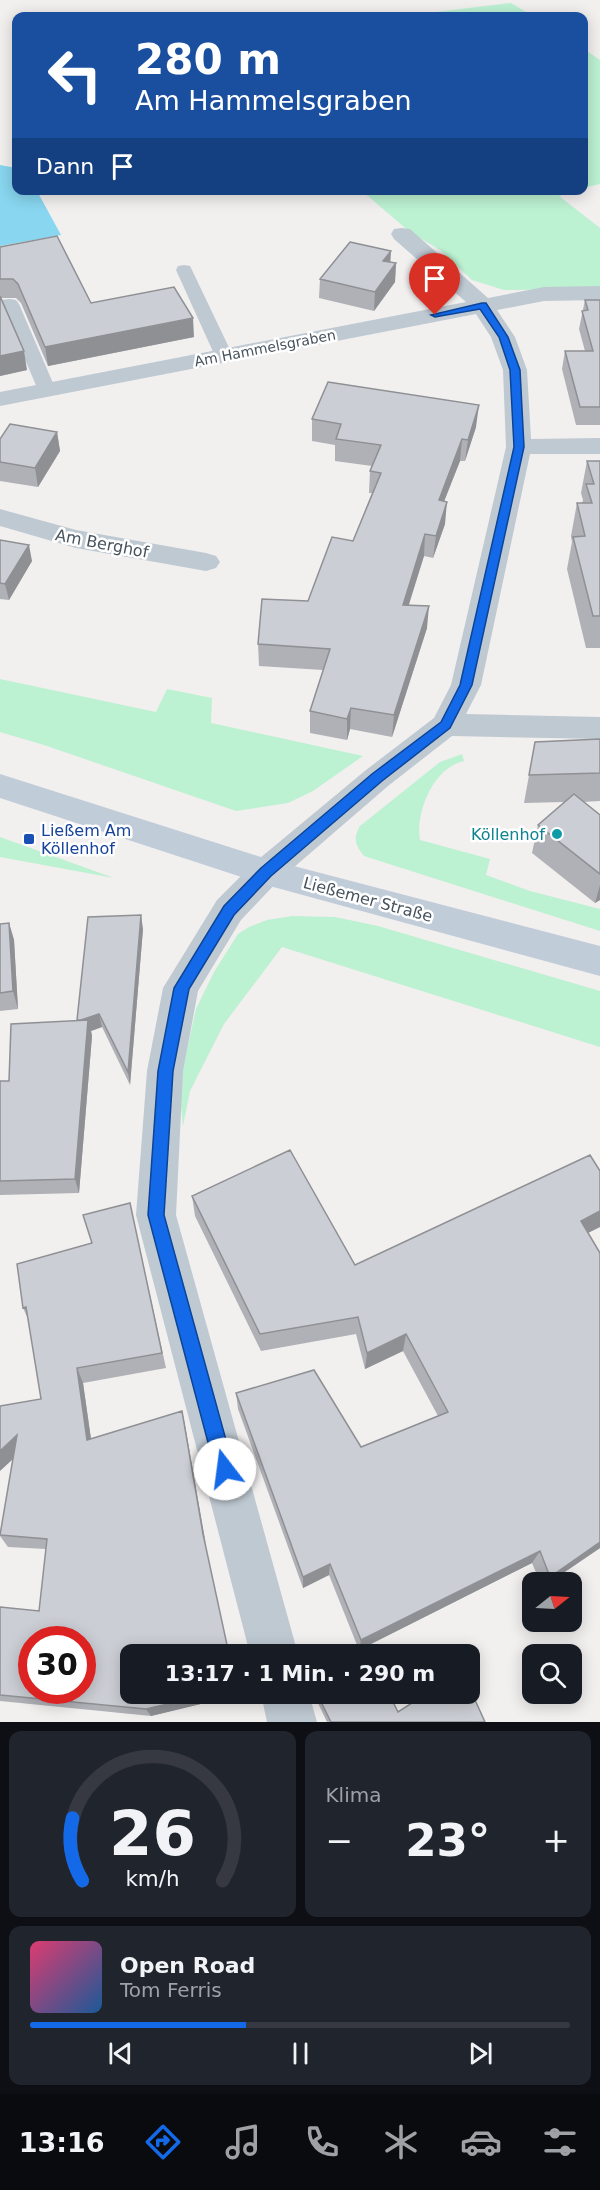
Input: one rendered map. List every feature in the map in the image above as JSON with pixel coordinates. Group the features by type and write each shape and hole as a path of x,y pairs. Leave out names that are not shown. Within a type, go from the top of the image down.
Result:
{"street":[{"path":"271,1644 156,1215 165,1071 182,988 229,910 266,872 377,778 445,725 466,685 519,447 515,370 503,337 482,305 402,234"},
{"name":"Am Hammelsgraben","path":"0,399 544,294 600,293"},
{"path":"519,447 600,446"},
{"name":"Am Berghof","path":"0,517 27,527 94,543 206,562"},
{"path":"445,725 600,728"},
{"name":"Ließemer Straße","path":"0,786 266,872 600,961"},
{"path":"288,1704 292,1722"}],"lane":[{"path":"184,270 224,356"},
{"path":"0,305 10,304 47,390"}],"green space":[{"path":"511,3 526,12 436,12"},
{"path":"588,52 600,60 600,184 588,187"},
{"path":"367,195 562,195 559,196 600,228 600,289 504,290 472,280 440,250 410,232"},
{"path":"0,679 156,712 167,689 212,698 211,723 363,756 313,791 288,803 236,811 0,732"},
{"path":"462,754 464,761 444,772 429,792 421,817 420,840 490,859 486,875 530,891 600,909 600,931 364,856 356,841 356,834 360,826 440,762"},
{"path":"0,837 114,878 0,857"},
{"path":"292,916 335,917 378,926 600,991 600,1047 282,947 224,1024 190,1091 183,1126 179,1085 196,1009 214,972 238,934 267,920"}],"water":[{"path":"0,165 12,167 12,195 39,195 61,235 0,246"}],"building":[{"path":"57,236 91,303 174,287 193,318 45,347 18,284 13,279 0,279 0,247"},
{"path":"350,242 391,251 383,261 396,263 375,292 320,279"},
{"path":"0,296 24,351 0,356"},
{"path":"585,300 600,300 600,407 580,407 565,351 593,351 582,311 588,310"},
{"path":"328,382 479,405 468,440 462,439 439,500 447,502 436,536 425,534 403,605 429,606 394,715 351,708 347,719 310,711 330,649 258,644 262,599 308,601 332,537 353,541 381,473 370,471 381,445 336,439 341,424 312,419"},
{"path":"10,424 57,432 35,468 0,462 0,439"},
{"path":"587,461 600,461 600,616 593,616 573,537 585,536 577,503 592,503 586,484 594,484"},
{"path":"0,540 29,545 5,584 0,583"},
{"path":"600,739 600,773 529,775 535,742"},
{"path":"574,794 600,815 600,874 538,825"},
{"path":"141,915 128,1072 99,1014 77,1020 88,917"},
{"path":"9,923 13,991 0,993 0,924"},
{"path":"88,1020 75,1179 0,1181 0,1081 9,1081 11,1024"},
{"path":"290,1150 355,1265 590,1155 600,1171 600,1211 581,1221 600,1253 600,1542 557,1572 548,1572 540,1551 361,1640 330,1564 303,1577 236,1393 314,1370 361,1447 448,1412 406,1334 367,1353 358,1317 260,1334 192,1196"},
{"path":"130,1203 162,1353 77,1368 87,1440 182,1411 203,1534 227,1644 120,1644 120,1704 168,1704 146,1709 94,1704 96,1704 96,1626 18,1626 18,1697 0,1695 0,1607 39,1611 47,1539 0,1535 17,1435 0,1451 0,1406 41,1399 17,1264 92,1243 83,1215"},
{"path":"322,1704 394,1704 398,1712 410,1704 477,1704 485,1722 331,1722"}],"place":[{"name":"Köllenhof","path":"557,834"},
{"name":"Ließem Am Köllenhof","path":"29,839"}],"route":[{"path":"225,1469 156,1215 165,1071 182,988 229,910 266,872 377,778 445,725 466,685 519,447 515,370 503,337 482,305 435,315"}]}
